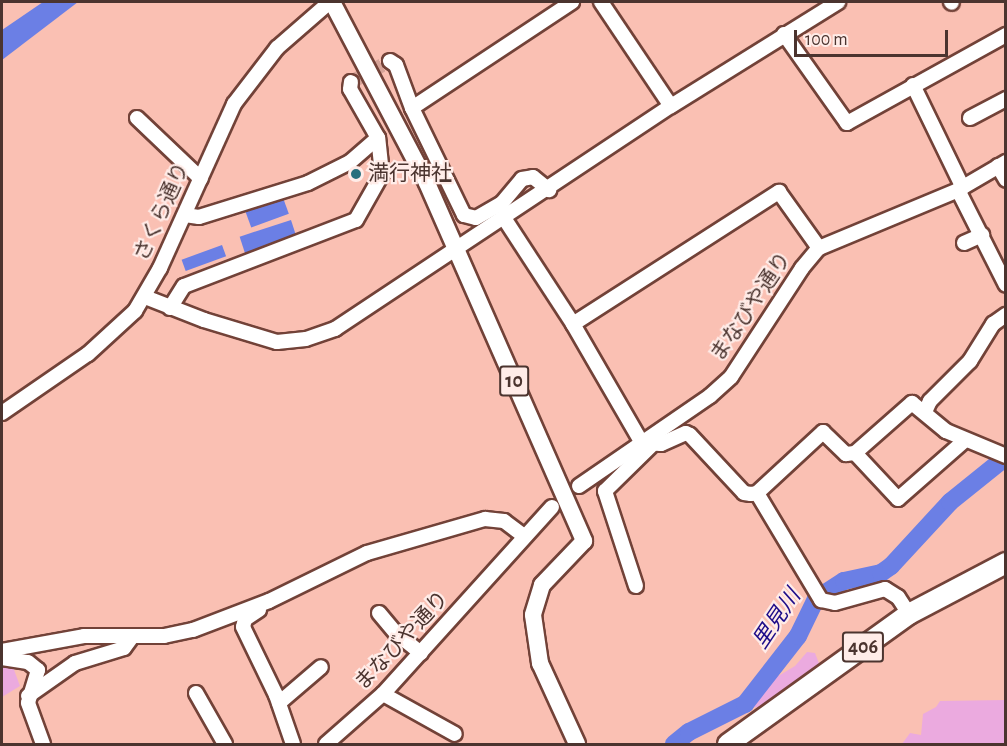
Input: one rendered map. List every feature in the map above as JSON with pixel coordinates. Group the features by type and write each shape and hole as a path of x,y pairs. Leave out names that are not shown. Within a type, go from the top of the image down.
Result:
{"highway":[{"name":"406","path":"728,744 909,614 1005,563"}],"main road":[{"name":"10","path":"334,6 427,183 584,541 568,553 542,585 533,615 540,663 577,744"}],"street":[{"path":"412,108 572,2"},
{"path":"601,2 672,106"},
{"path":"145,297 255,337 277,342 306,339 335,329 549,190 672,106 838,2"},
{"name":"さくら通り","path":"2,413 88,354 121,326 145,297 185,215 219,132 251,79 277,48 334,6"},
{"path":"784,34 847,123 1005,35"},
{"path":"390,61 396,65 412,108 464,215 476,218 502,203 522,178 532,177 549,190"},
{"path":"170,308 184,285 356,220 382,174 378,138 350,89 351,82"},
{"path":"913,85 1005,285"},
{"path":"970,118 1005,99"},
{"path":"137,118 201,179"},
{"path":"185,215 199,217 308,183 350,162 378,138"},
{"path":"1002,164 1005,180"},
{"name":"まなびや通り","path":"579,486 647,444 731,377 802,268 819,248 960,189 1002,164"},
{"path":"573,324 779,192 819,248"},
{"path":"504,218 647,444"},
{"path":"964,243 982,235"},
{"path":"925,412 930,401 970,361 993,324 1005,315"},
{"path":"636,586 605,491 647,444 690,435 744,493 757,493 823,432 846,454 855,453 912,403 925,412 937,426 964,441 1001,454"},
{"path":"855,453 898,499 964,441"},
{"path":"757,493 819,596 835,603 885,589 898,597 909,614"},
{"name":"まなびや通り","path":"326,744 383,694 552,507"},
{"path":"2,651 84,636 164,636 193,630 269,601 367,553 404,540 496,518 525,537"},
{"path":"269,601 245,619 243,627 279,703 293,744"},
{"path":"379,613 421,653"},
{"path":"28,696 75,663 124,648 132,637"},
{"path":"2,658 34,665 37,677 28,696 43,744"},
{"path":"279,703 321,666"},
{"path":"196,693 225,744"},
{"path":"383,694 455,734"}],"shaded area":[{"path":"807,652 815,653 820,666 813,675 763,708 753,707 750,702 765,684 795,666"},
{"path":"2,663 13,667 20,686 2,697"},
{"path":"1005,700 1005,744 902,744 910,733 921,735 923,714 936,707 940,701"}],"water":[{"path":"43,2 78,2 2,60 2,30"},
{"path":"282,195 289,214 251,227 244,209"},
{"path":"291,220 297,238 246,255 240,237"},
{"path":"222,245 226,256 186,271 182,260"}],"waterway":[{"name":"里見川","path":"674,744 689,732 745,704 798,636 816,599 844,581 881,573 891,566 950,502 1006,457"}],"tunnel":[{"path":"351,82 390,61"}],"place":[{"name":"満行神社","path":"356,174"}]}
